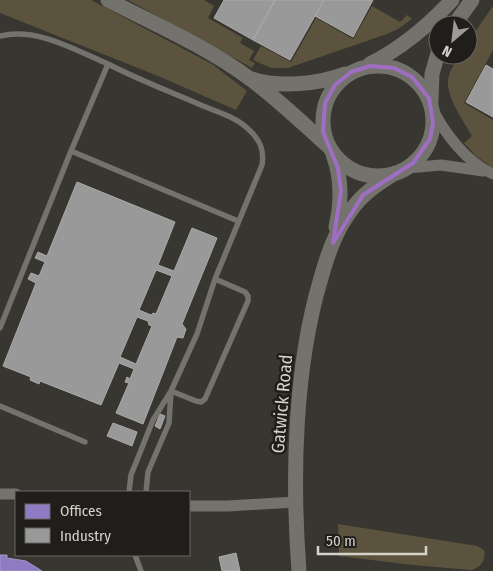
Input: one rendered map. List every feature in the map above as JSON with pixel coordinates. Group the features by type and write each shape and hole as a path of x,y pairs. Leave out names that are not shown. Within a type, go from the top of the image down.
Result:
{"street":[{"path":"108,0 221,59 251,79 331,149 344,164 360,173 377,176 441,166 473,169 492,174"},
{"path":"331,149 323,132 322,122 325,103 335,85 357,70 394,52 438,16 452,0"},
{"path":"461,15 472,0"},
{"path":"251,79 273,83 306,83 381,65 405,72 420,85 440,123 462,151 476,164 492,174"},
{"path":"401,171 422,154 430,139 433,123 431,106 432,74 435,65"},
{"name":"Gatwick Road","path":"299,571 295,502 300,392 307,338 316,295 332,243 340,208 341,191 338,168 331,149"},
{"name":"Gatwick Road","path":"332,243 347,216 359,200 368,191 401,171"},
{"path":"0,494 15,494"},
{"path":"190,506 295,502"}],"lane":[{"path":"0,36 20,33 34,35 72,48 134,78 231,117 240,122 254,135 262,146 263,160 238,221 197,334 171,391 151,425 131,475 129,491"},
{"path":"0,328 108,64"},
{"path":"71,151 238,221"},
{"path":"171,391 196,401 201,402 205,399 246,303 248,298 245,292 216,279"},
{"path":"146,491 150,467 169,423 171,391"},
{"path":"0,406 86,442"},
{"path":"135,556 141,571"}],"highlighted area":[{"path":"370,66 394,68 412,77 429,98 433,123 430,139 413,163 363,195 333,243 341,191 338,168 323,132 325,103 335,85 351,72"}],"shaded area":[{"path":"0,0 91,0 212,64 247,91 236,110 158,76 0,13"},
{"path":"128,0 204,0 214,6 208,18 243,38 240,43 254,51 249,60 255,63 252,68"},
{"path":"372,6 400,22 407,15 412,19 387,34 288,68 271,68 253,60 261,46 291,62 316,18 353,39"},
{"path":"493,6 493,50 464,103 493,120 493,168 476,156 464,143 472,136 451,98 448,82 454,65 478,65 478,28"},
{"path":"338,524 477,546 484,550 484,557 478,567 471,570 339,556"}],"building: Offices":[{"path":"0,555 7,555 7,558 26,561 42,571 0,571"}],"building: Industry":[{"path":"224,0 275,0 253,40 214,18"},
{"path":"275,0 324,0 290,60 253,40"},
{"path":"324,0 373,0 353,37 315,16"},
{"path":"486,65 493,69 493,117 466,102"},
{"path":"77,182 175,222 158,265 174,271 192,228 217,238 182,324 186,329 183,338 177,337 143,424 116,413 129,383 125,382 127,377 130,379 134,369 119,363 101,405 40,381 39,384 30,380 31,377 3,366 36,283 28,279 31,273 39,276 45,262 35,258 38,252 47,256","holes":["156,270 172,276 156,314 153,313 151,315 139,310","137,317 148,321 149,325 152,326 136,364 120,357"]},
{"path":"160,414 165,416 160,429 155,426"},
{"path":"113,423 137,432 132,446 107,436"},
{"path":"236,553 240,571 222,571 219,557"}]}
